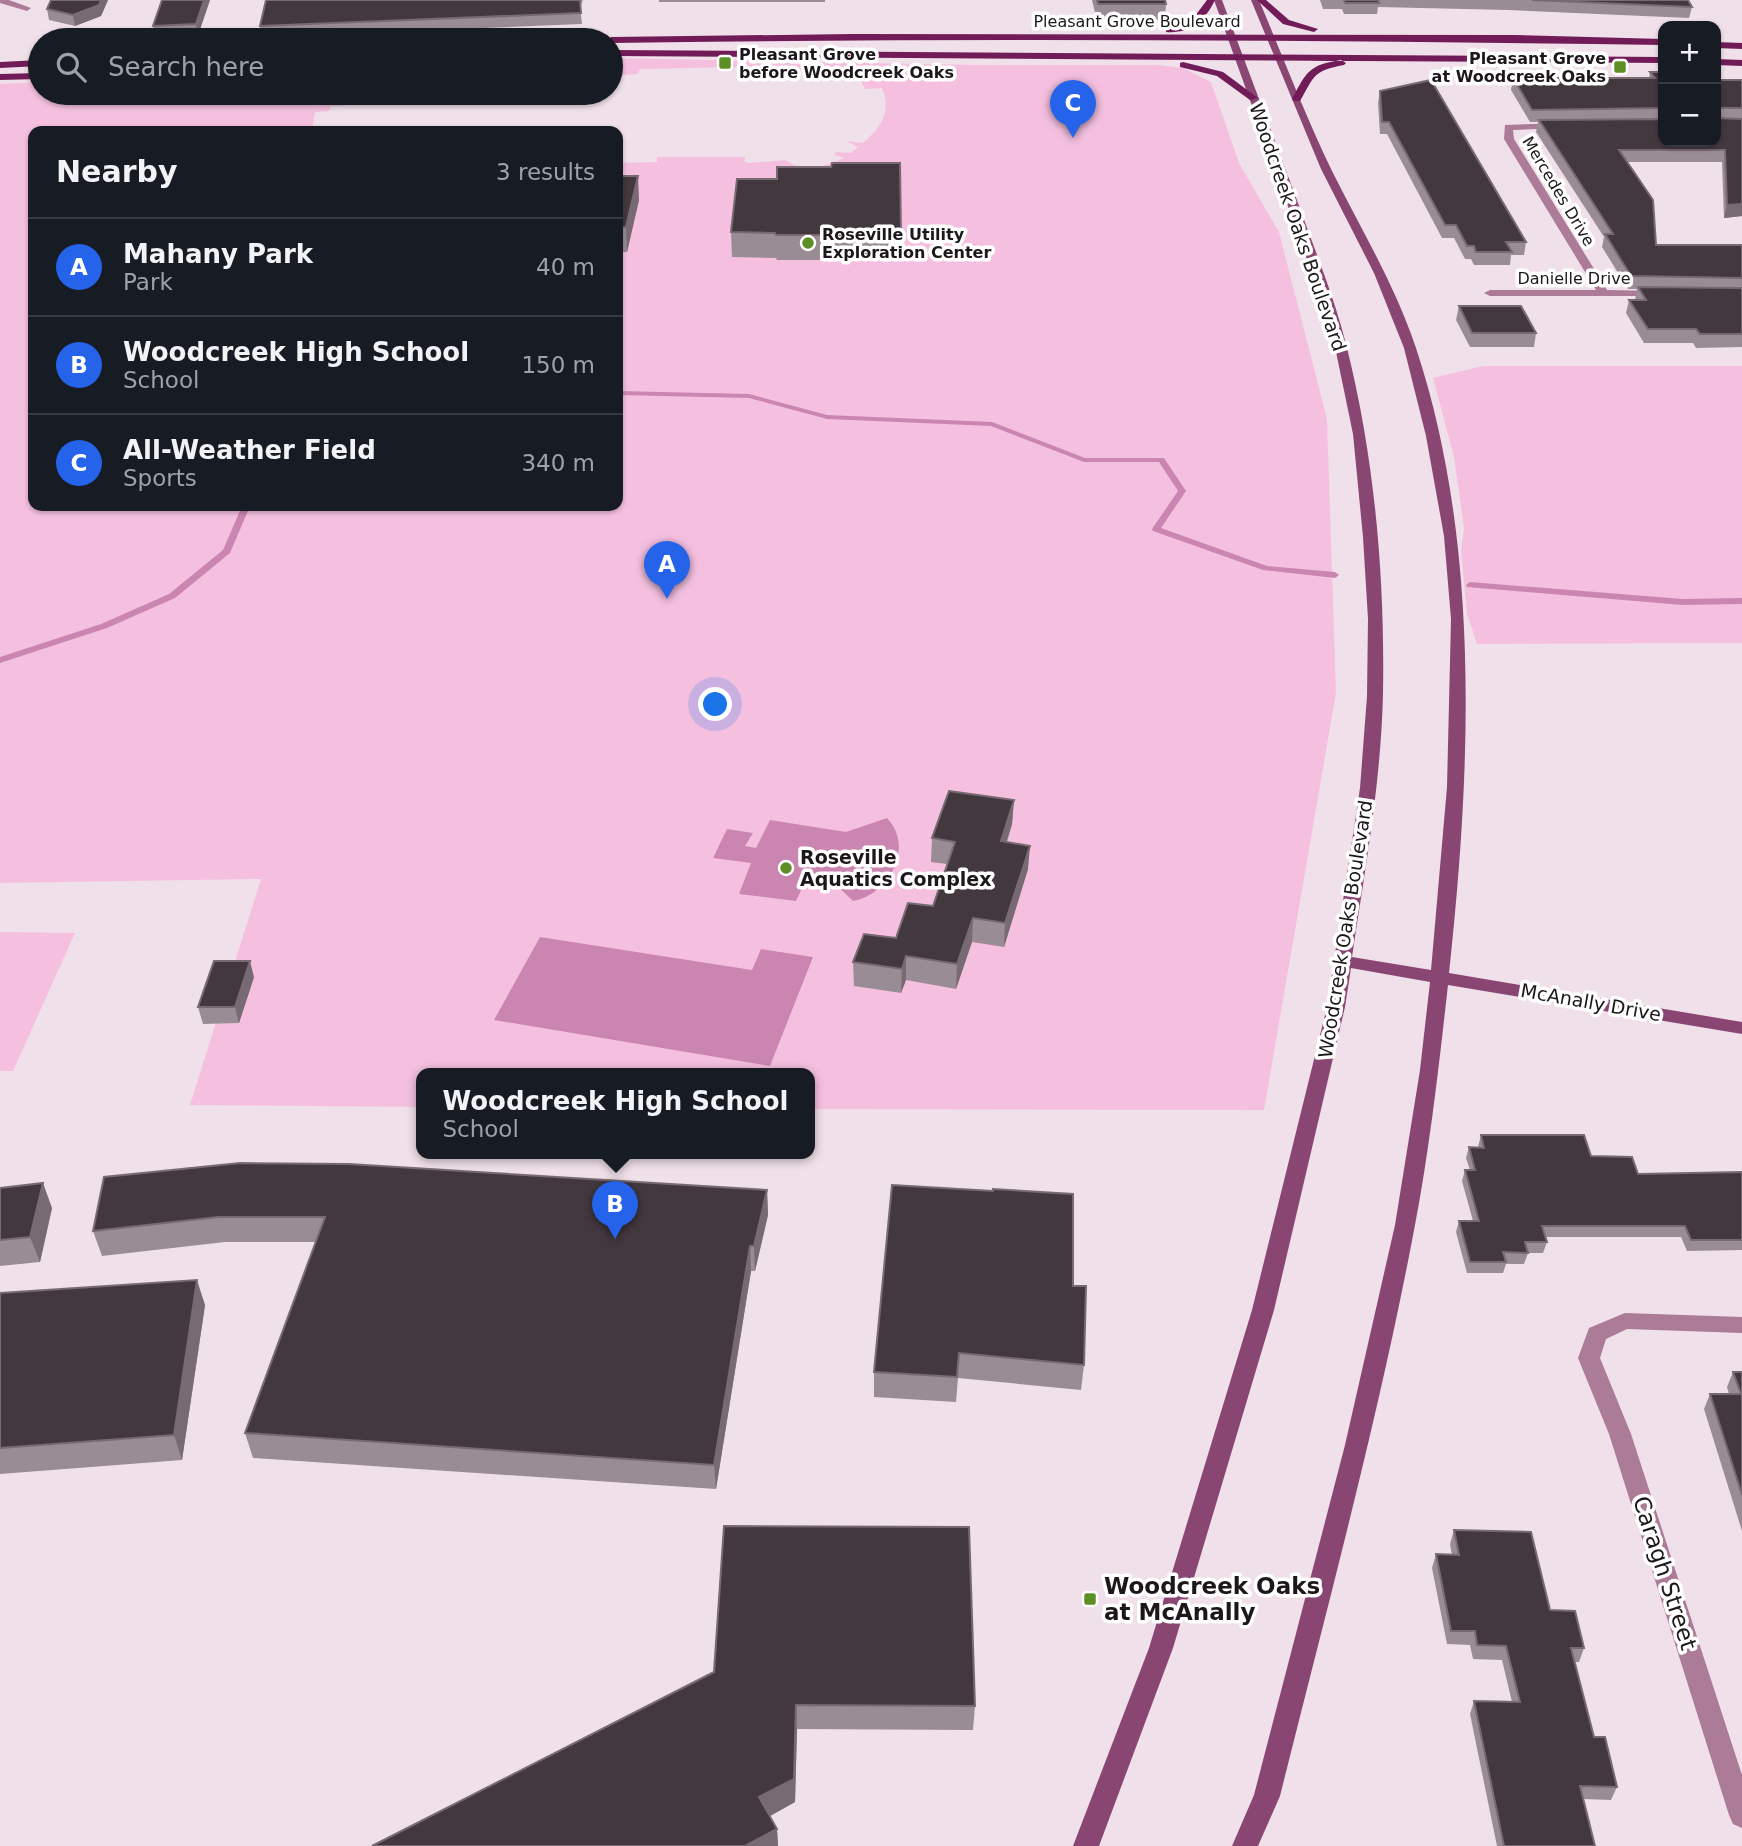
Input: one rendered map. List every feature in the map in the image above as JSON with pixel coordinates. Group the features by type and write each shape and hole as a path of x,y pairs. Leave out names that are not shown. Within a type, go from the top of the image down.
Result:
{"main road":[{"path":"1086,37 1183,28 1202,19 1211,0"},
{"name":"Woodcreek Oaks Boulevard","path":"1086,1846 1161,1648 1259,1323 1330,1034 1368,788 1375,696 1375,619 1370,537 1359,434 1341,347 1318,273 1218,0"},
{"name":"Woodcreek Oaks Boulevard","path":"1245,1846 1267,1796 1356,1445 1405,1225 1429,1070 1447,913 1458,704 1458,619 1451,536 1432,436 1410,348 1380,273 1326,169 1255,0"},
{"path":"1261,0 1281,19 1294,25 1402,37"},
{"path":"663,52 819,47 848,42 853,37"},
{"name":"Pleasant Grove Boulevard","path":"623,40 1402,37 1658,42"},
{"path":"1721,45 1742,46"},
{"name":"Pleasant Grove Boulevard","path":"623,53 1425,56 1658,60"},
{"path":"1071,56 1203,68 1220,74 1254,98"},
{"path":"1297,99 1307,75 1324,66 1425,56"},
{"path":"1721,62 1742,63"},
{"path":"0,65 28,64"},
{"path":"0,78 28,77"},
{"name":"McAnally Drive","path":"1343,961 1742,1028"}],"street":[{"path":"0,0 27,8"},
{"name":"Mercedes Drive","path":"1581,125 1508,127 1510,139 1604,294"},
{"name":"Danielle Drive","path":"1490,293 1676,295"},
{"name":"Caragh Street","path":"1742,1325 1625,1321 1597,1334 1589,1358 1620,1434 1742,1815"}],"shaded area":[{"path":"623,58 977,65 1156,65 1183,68 1211,82 1239,163 1279,232 1327,419 1336,693 1264,1110 815,1109 815,1068 416,1068 416,1107 190,1105 261,879 0,883 0,84 28,83 28,105 344,105 331,106 329,111 315,112 313,126 28,126 28,511 623,511 623,163 657,162 657,157 746,157 744,161 749,163 785,160 807,172 844,158 834,155 836,152 851,153 858,147 846,141 863,143 880,125 886,104 882,88 865,89 858,75 815,75 815,70 752,68 745,73 744,67 640,69 638,74 623,75"},
{"path":"1483,366 1742,366 1742,643 1477,644 1467,614 1461,550 1464,528 1454,457 1433,378"},
{"path":"887,818 899,842 894,868 877,890 853,901 827,876 809,873 796,901 739,894 751,863 713,858 727,829 753,833 745,846 756,848 770,820 846,832"},
{"path":"0,932 75,933 13,1071 0,1071"},
{"path":"540,937 752,970 761,949 813,957 770,1066 494,1020"}],"building":[{"path":"51,0 101,0 99,5 73,15 47,9"},
{"path":"162,0 204,0 196,24 153,26"},
{"path":"266,0 580,0 581,13 260,26"},
{"path":"1097,0 1165,0 1166,4 1098,4"},
{"path":"1344,0 1378,0 1379,3 1345,3"},
{"path":"1532,0 1688,0 1692,7"},
{"path":"1650,72 1658,72 1658,108 1532,110 1513,78 1655,78"},
{"path":"1431,80 1526,242 1506,242 1512,252 1476,252 1474,246 1467,246 1456,225 1445,225 1389,122 1382,122 1380,91"},
{"path":"1721,80 1742,80 1742,108 1721,108"},
{"path":"1721,118 1742,119 1742,204 1727,205 1725,150 1619,150 1653,200 1656,245 1742,245 1742,278 1631,276 1605,234 1613,234 1539,120 1658,119 1658,147 1721,147"},
{"path":"832,163 900,163 901,235 776,235 731,232 737,179 777,179 777,167 831,167"},
{"path":"623,176 638,176 626,227 623,227"},
{"path":"1638,287 1742,288 1742,334 1700,334 1696,329 1648,329 1629,300 1646,300"},
{"path":"1459,306 1521,306 1536,333 1472,333"},
{"path":"949,791 1014,800 1001,841 1030,846 1005,923 973,918 957,964 906,956 902,969 853,962 864,934 896,938 908,903 933,906 955,842 932,838"},
{"path":"214,961 250,961 235,1007 198,1007"},
{"path":"1481,1135 1584,1135 1591,1156 1632,1157 1638,1174 1742,1172 1742,1240 1691,1240 1685,1226 1542,1226 1547,1242 1525,1242 1528,1253 1503,1252 1506,1262 1470,1262 1459,1221 1479,1221 1465,1170 1475,1170 1469,1147 1484,1148"},
{"path":"240,1163 349,1164 767,1190 754,1246 750,1246 714,1465 245,1433 325,1217 218,1217 93,1231 104,1177"},
{"path":"43,1183 30,1237 0,1240 0,1188"},
{"path":"892,1185 1073,1194 1073,1286 1086,1286 1084,1365 959,1353 957,1377 874,1372"},
{"path":"197,1280 174,1435 0,1448 0,1293"},
{"path":"1733,1372 1742,1372 1742,1495 1710,1394 1741,1394"},
{"path":"724,1526 969,1527 975,1706 796,1705 794,1779 759,1797 777,1829 745,1846 372,1846 714,1672"},
{"path":"1454,1530 1531,1532 1550,1610 1575,1611 1584,1648 1571,1648 1594,1737 1605,1737 1617,1787 1580,1786 1595,1846 1504,1846 1474,1701 1520,1702 1506,1646 1477,1645 1475,1631 1451,1631 1436,1554 1459,1555"}],"waterway":[{"path":"623,393 749,396 827,417 992,424 1084,460 1161,460 1182,491 1156,529 1266,568 1335,575"},
{"path":"0,660 104,626 172,596 227,551 244,511"},
{"path":"1470,585 1683,602 1742,601"}],"place":[{"name":"Pleasant Grove before Woodcreek Oaks","path":"725,63"},
{"name":"Pleasant Grove at Woodcreek Oaks","path":"1620,67"},
{"name":"All-Weather Field","path":"1073,138"},
{"name":"Roseville Utility Exploration Center","path":"808,243"},
{"name":"Mahany Park","path":"667,599"},
{"name":"Roseville Aquatics Complex","path":"786,868"},
{"name":"Woodcreek High School","path":"615,1239"},
{"name":"Woodcreek Oaks at McAnally","path":"1090,1599"}]}
